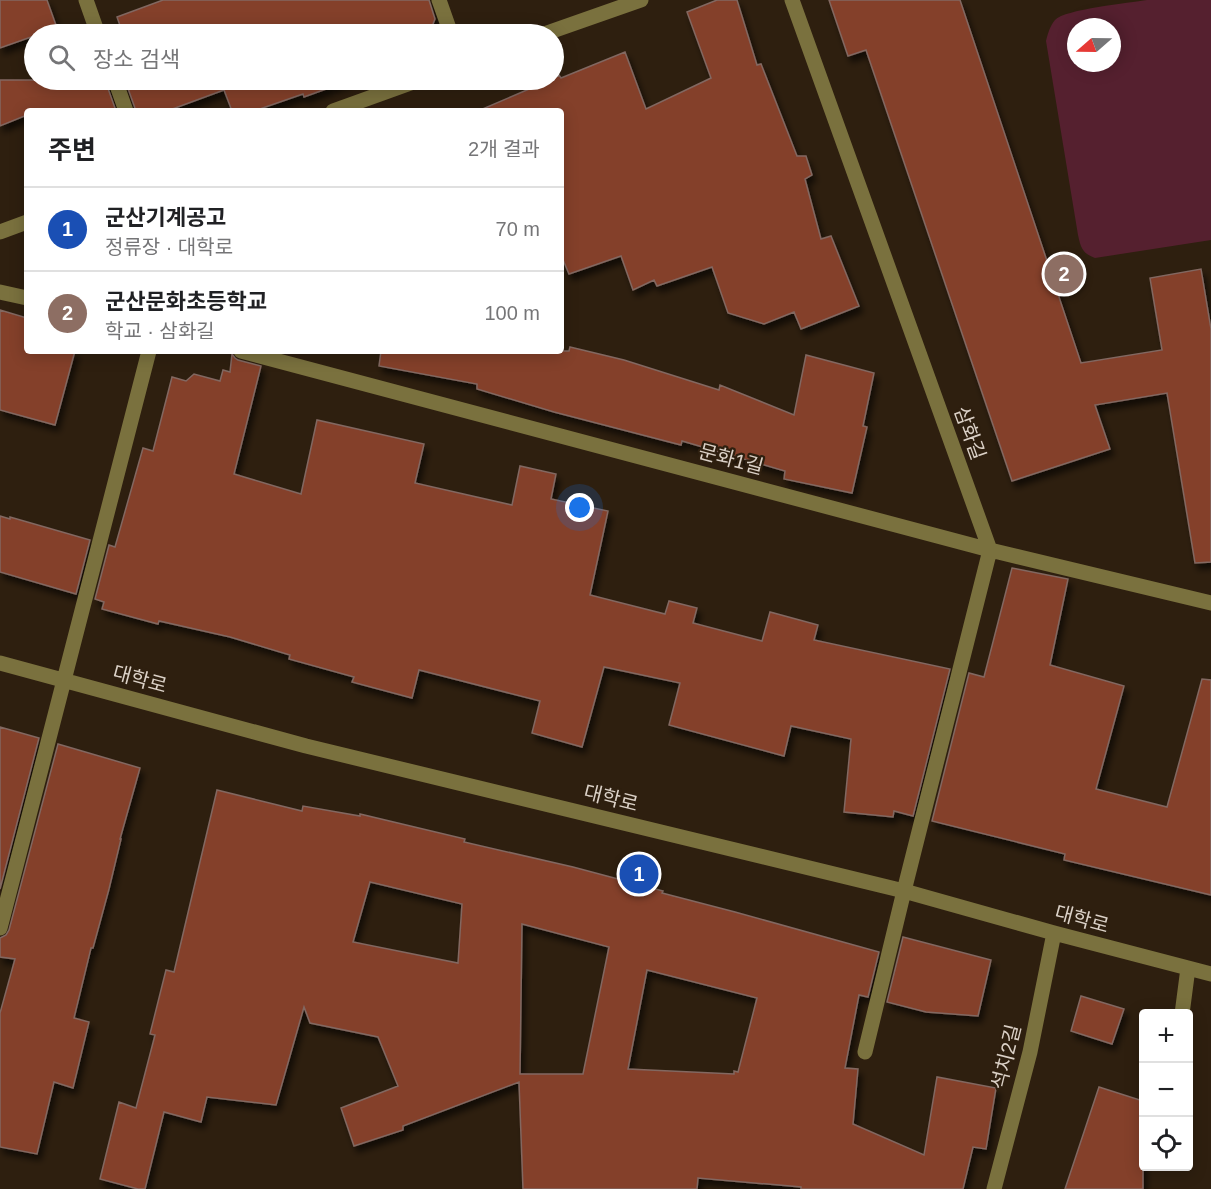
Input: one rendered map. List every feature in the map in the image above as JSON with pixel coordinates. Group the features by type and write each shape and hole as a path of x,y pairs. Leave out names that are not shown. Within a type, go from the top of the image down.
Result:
{"street":[{"path":"86,0 94,24"},
{"path":"439,0 447,24"},
{"path":"564,27 641,0"},
{"name":"삼화길","path":"792,0 990,550"},
{"path":"119,90 125,108"},
{"path":"341,108 391,90"},
{"path":"0,232 24,223"},
{"path":"0,292 24,297"},
{"path":"0,928 147,354"},
{"name":"문화1길","path":"252,354 990,550 1211,603"},
{"path":"865,1052 990,550"},
{"name":"대학로","path":"0,663 306,746 904,891 1211,974"},
{"name":"석치2길","path":"994,1189 1030,1052 1054,933"},
{"path":"1183,1009 1188,968"}],"shaded area":[{"path":"1147,0 1211,0 1211,240 1095,258 1083,250 1078,235 1046,41 1055,20 1061,16"}],"building":[{"path":"0,0 47,0 56,24 24,24 24,40 0,48"},
{"path":"163,0 429,0 435,19 433,24 119,24 117,17"},
{"path":"717,0 737,0 757,65 761,64 797,156 806,156 812,175 805,179 821,239 831,236 859,306 801,329 794,312 764,324 728,313 712,267 657,286 654,280 633,290 621,256 569,274 564,262 564,108 485,108 527,90 564,90 564,77 625,52 646,109 711,78 687,12"},
{"path":"829,0 960,0 1081,363 1162,350 1150,278 1201,269 1211,329 1211,562 1195,563 1167,393 1095,405 1110,449 1012,481 866,50 848,56"},
{"path":"0,80 24,80 24,90 109,90 115,108 24,108 24,116 0,126"},
{"path":"129,90 224,90 175,108 135,108"},
{"path":"224,90 323,90 304,97 303,94 263,108 231,108"},
{"path":"0,310 24,317 24,354 74,354 55,425 0,410"},
{"path":"570,347 624,360 719,390 720,385 794,415 806,355 874,373 863,426 867,427 852,493 784,479 785,471 682,441 681,445 554,412 477,389 477,384 379,366 381,354 564,354 564,351 569,351"},
{"path":"232,354 238,360 261,366 234,474 301,494 317,420 424,444 415,483 512,505 520,466 556,474 551,499 608,511 590,595 665,614 669,601 697,608 693,623 762,641 770,612 818,625 814,640 950,669 913,816 894,811 893,817 844,812 851,739 791,726 784,756 669,725 680,683 604,667 582,747 532,733 540,701 419,670 412,698 352,682 354,677 289,659 290,655 230,637 159,621 158,624 102,609 104,602 95,599 109,545 115,547 143,448 153,451 172,377 186,381 194,374 220,381 223,370 230,372"},
{"path":"0,516 90,540 76,594 0,572"},
{"path":"1012,568 1068,579 1050,665 1124,686 1096,789 1167,807 1202,679 1211,680 1211,895 1064,860 1065,854 932,821 969,673 984,677"},
{"path":"0,727 39,738 0,889"},
{"path":"58,744 140,768 74,1018 89,1022 73,1088 54,1082 37,1154 0,1147 0,1013 15,959 0,957 0,938 9,930"},
{"path":"217,790 302,811 303,806 360,816 360,814 465,839 464,842 573,867 879,952 868,997 859,995 845,1068 858,1069 853,1124 924,1155 937,1077 996,1088 986,1149 973,1147 963,1189 801,1189 801,1187 698,1178 697,1189 523,1189 519,1082 403,1126 403,1130 354,1146 341,1108 398,1086 378,1037 310,1023 304,1007 276,1105 207,1097 201,1122 164,1112 145,1189 100,1179 119,1102 136,1108 155,1035 150,1034 166,970 174,972","holes":["370,882 462,904 458,963 353,942","522,924 609,947 583,1074 520,1074","647,970 757,998 738,1072 734,1071 734,1074 628,1069"]},
{"path":"903,937 991,960 978,1016 926,1012 887,1002"},
{"path":"1081,996 1124,1009 1112,1044 1071,1031"},
{"path":"1099,1087 1139,1100 1139,1171 1143,1171 1143,1189 1065,1189"}],"place":[{"name":"군산문화초등학교","path":"1064,274"},
{"name":"군산기계공고","path":"639,874"}]}
